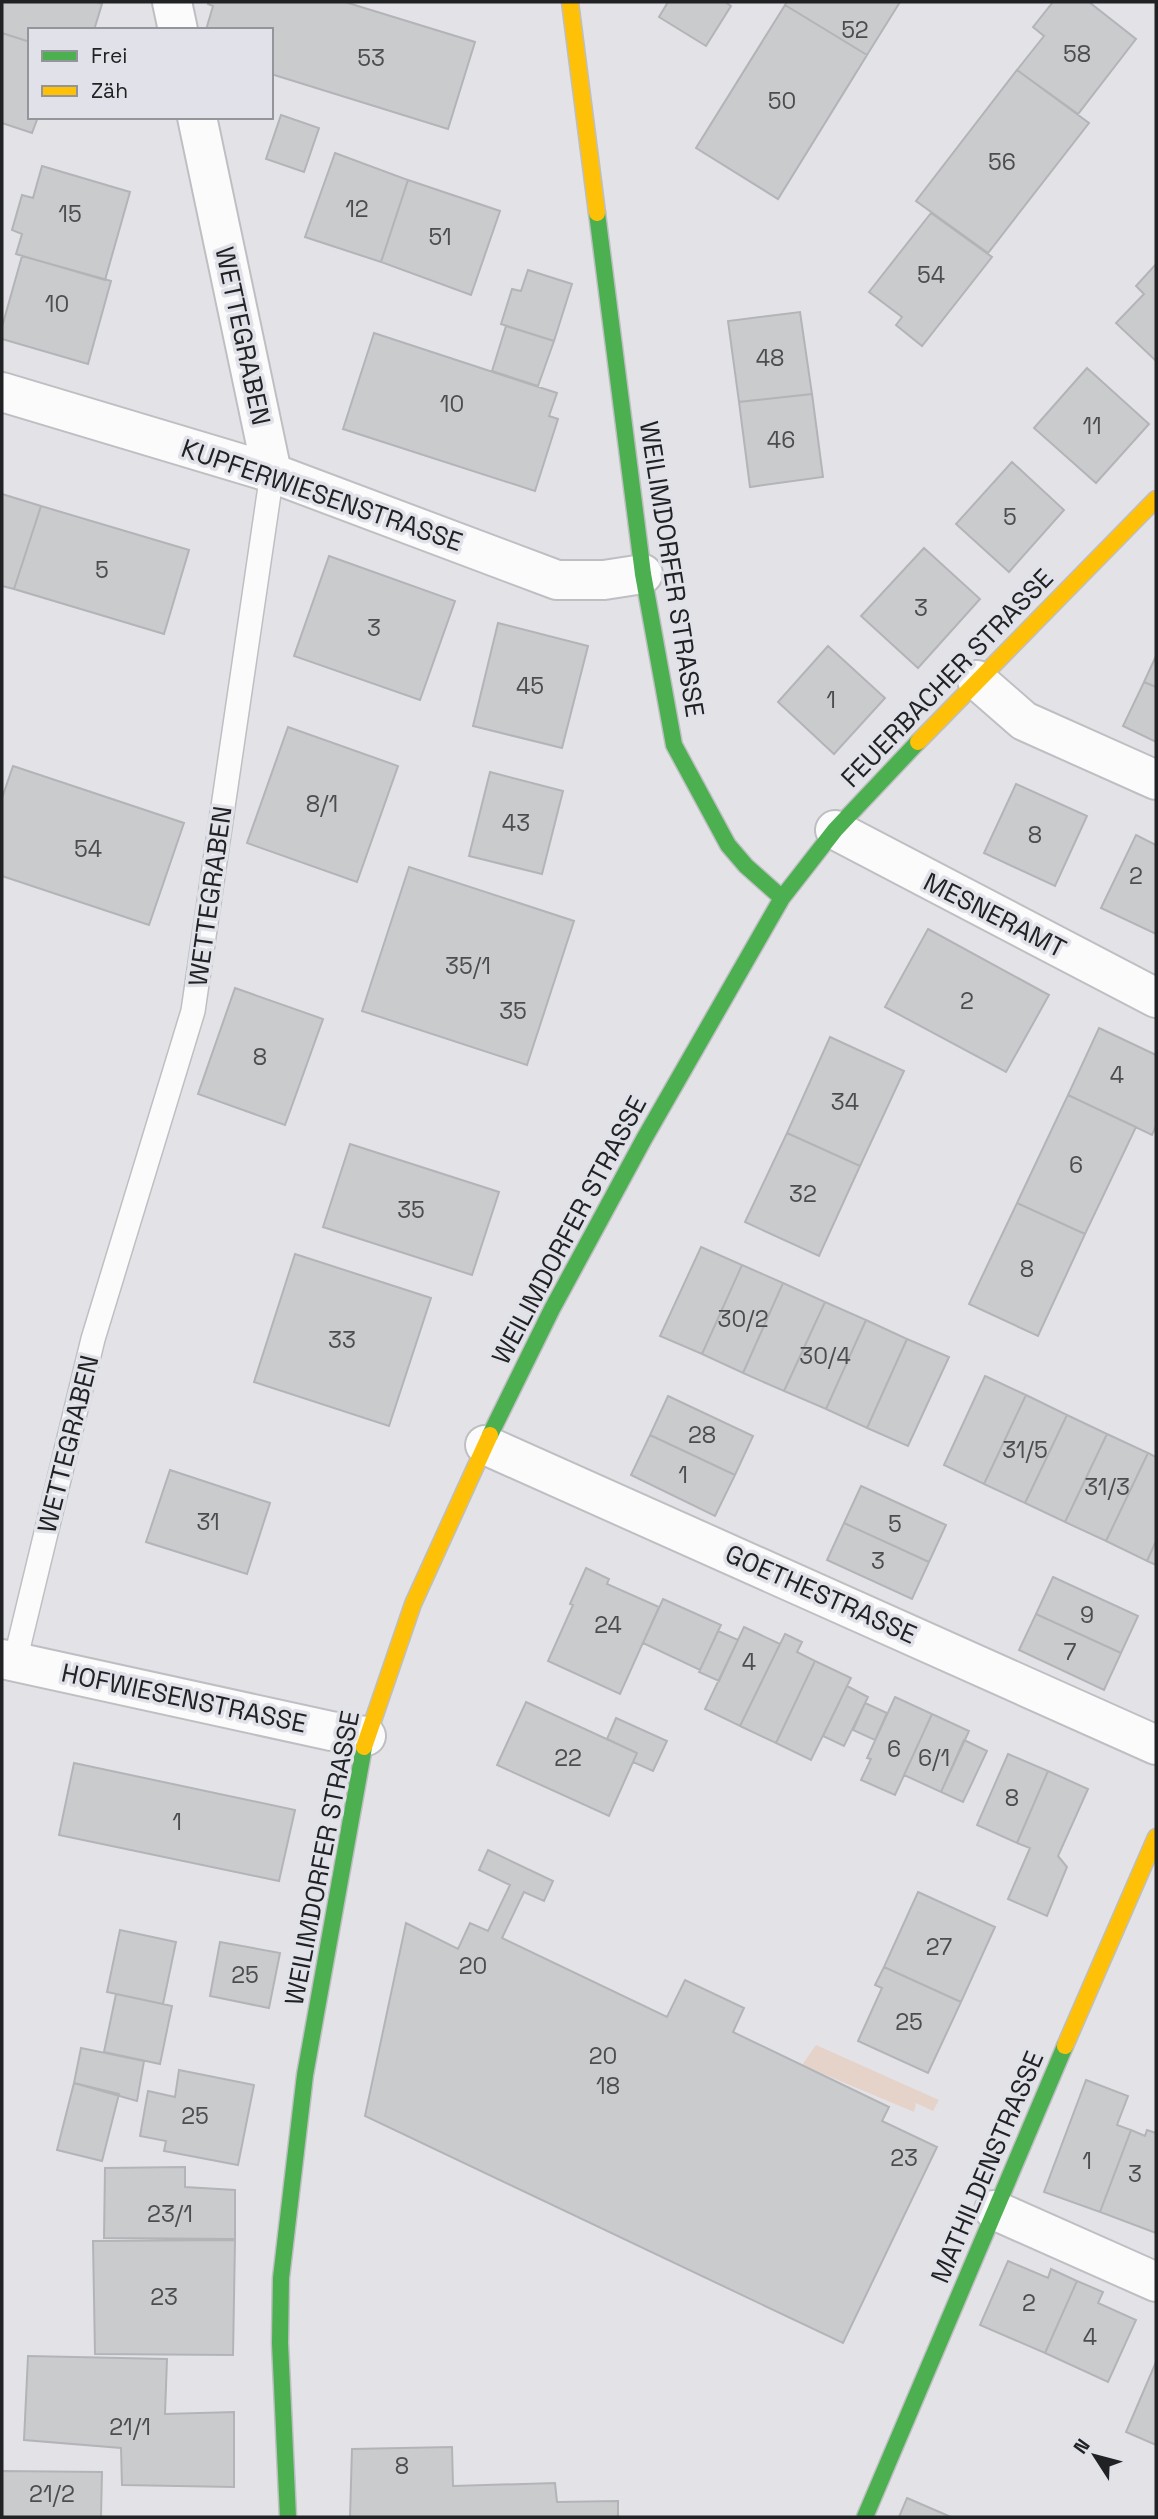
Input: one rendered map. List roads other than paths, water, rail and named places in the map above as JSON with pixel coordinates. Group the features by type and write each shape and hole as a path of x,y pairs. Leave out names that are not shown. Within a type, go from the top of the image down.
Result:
{"main road":[{"name":"WEILIMDORFER STRASSE","path":"288,2517 280,2343 281,2278 305,2075 366,1735 413,1604 485,1446 552,1309 643,1139 782,898 746,866 728,845 674,745 643,574 570,2"},
{"name":"FEUERBACHER STRASSE","path":"782,898 835,830 977,680 1156,499"},
{"name":"MATHILDENSTRASSE","path":"865,2517 994,2210 1156,1838"}],"street":[{"path":"172,2 178,28"},
{"name":"WETTEGRABEN","path":"197,119 272,472"},
{"name":"KUPFERWIESENSTRASSE","path":"2,392 272,472 557,580 604,580 643,574"},
{"path":"977,680 1024,721 1156,780"},
{"name":"MESNERAMT","path":"835,830 1156,998"},
{"name":"GOETHESTRASSE","path":"485,1446 1156,1745"},
{"name":"HOFWIESENSTRASSE","path":"8,1660 331,1731 366,1735"},
{"path":"994,2210 1156,2282"}],"lane":[{"name":"WETTEGRABEN","path":"8,1660 93,1339 193,1011 272,472"}]}
